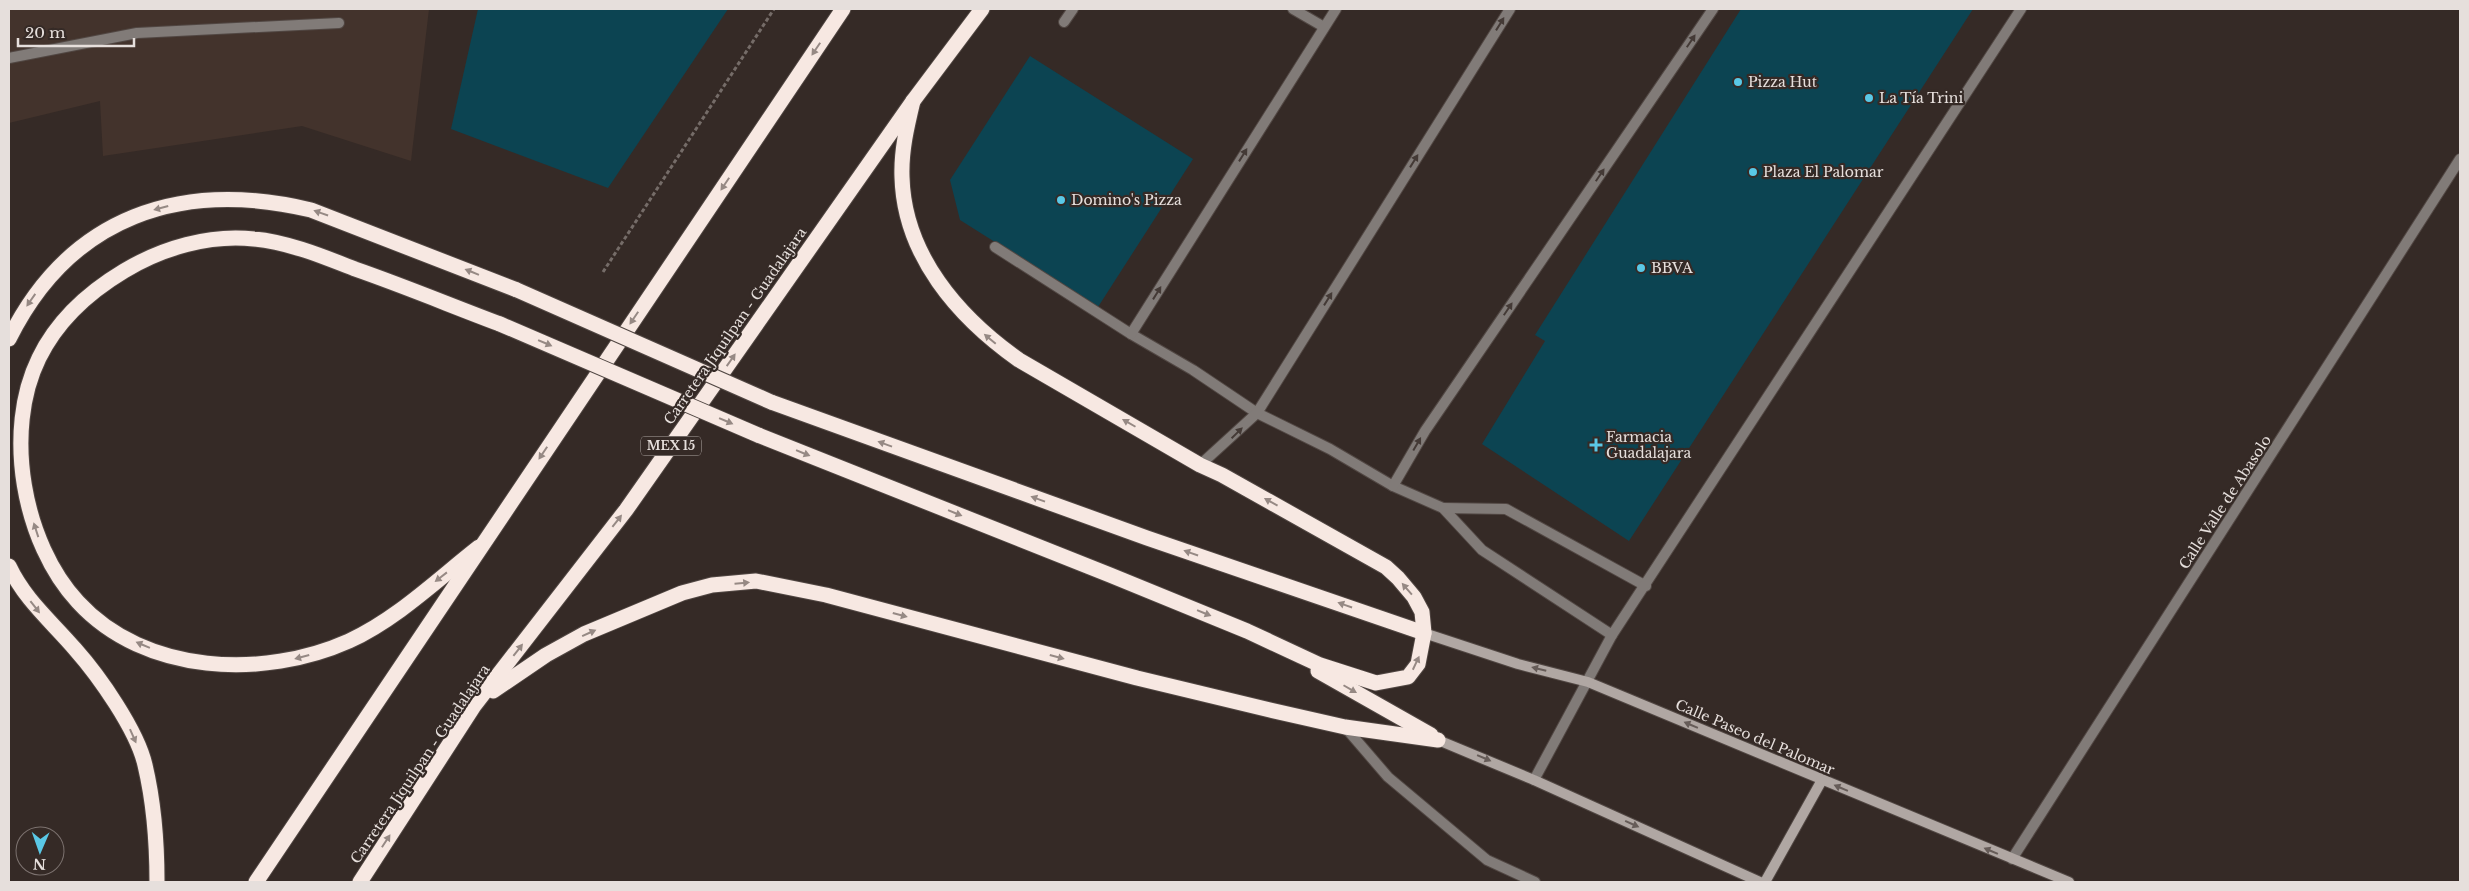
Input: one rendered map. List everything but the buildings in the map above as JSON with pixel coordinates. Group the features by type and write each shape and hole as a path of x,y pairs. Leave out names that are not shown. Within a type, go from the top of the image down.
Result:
{"highway":[{"path":"256,882 479,547 843,9"},
{"name":"Carretera Jiquilpan - Guadalajara","path":"360,882 474,706 626,510 913,101 982,9"},
{"path":"479,547 376,626 322,652 296,659 260,664 214,664 187,660 130,640 103,623 78,603 56,573 39,540 29,509 23,478 22,417 28,387 38,359 51,336 68,314 111,278 134,265 190,244 222,239 255,239 335,261 500,324 758,435 1246,631 1320,665 1376,683 1408,677 1418,664 1424,633 1422,612 1414,597 1386,567 1222,474 1200,465 1019,360 991,341 949,298 922,253 911,228 904,202 903,150 913,101"},
{"path":"9,338 33,298 53,273 76,250 102,231 130,218 160,208 200,201 250,199 279,202 310,210 517,290 771,402 1147,538 1424,633"},
{"path":"9,566 43,616 75,648 102,684 126,722 145,763 156,839 157,882"},
{"path":"474,706 509,679 546,655 584,634 682,593 712,585 756,581 826,595 1137,678 1345,727 1438,740"},
{"path":"1246,631 1438,740"}],"street":[{"path":"1064,22 1073,9"},
{"path":"1294,9 1324,27"},
{"path":"1131,334 1336,9"},
{"path":"1200,465 1235,435 1256,413 1510,9"},
{"path":"1393,486 1425,431 1713,9"},
{"path":"1534,780 1612,635 1646,586 2021,9"},
{"path":"9,58 137,33 339,23"},
{"name":"Calle Valle de Abasolo","path":"2012,859 2460,159"},
{"path":"995,247 1131,334 1194,370 1256,413 1330,449 1393,486 1443,508 1506,509 1646,586"},
{"path":"1443,508 1482,550 1612,635"},
{"name":"Calle Paseo del Palomar","path":"1424,633 1518,664 1588,682 2069,882"},
{"path":"1345,727 1388,777 1487,860 1535,882"},
{"path":"1438,740 1534,780 1760,882"},
{"path":"1765,882 1822,780"}],"path":[{"path":"603,272 774,9"}],"shaded area":[{"path":"9,9 429,9 411,161 302,126 103,156 100,101 9,123"}],"place":[{"name":"Pizza Hut","path":"1738,82"},
{"name":"La Tía Trini","path":"1869,98"},
{"name":"Plaza El Palomar","path":"1753,172"},
{"name":"Domino's Pizza","path":"1061,200"},
{"name":"BBVA","path":"1641,268"},
{"name":"Farmacia Guadalajara","path":"1596,445"}]}
